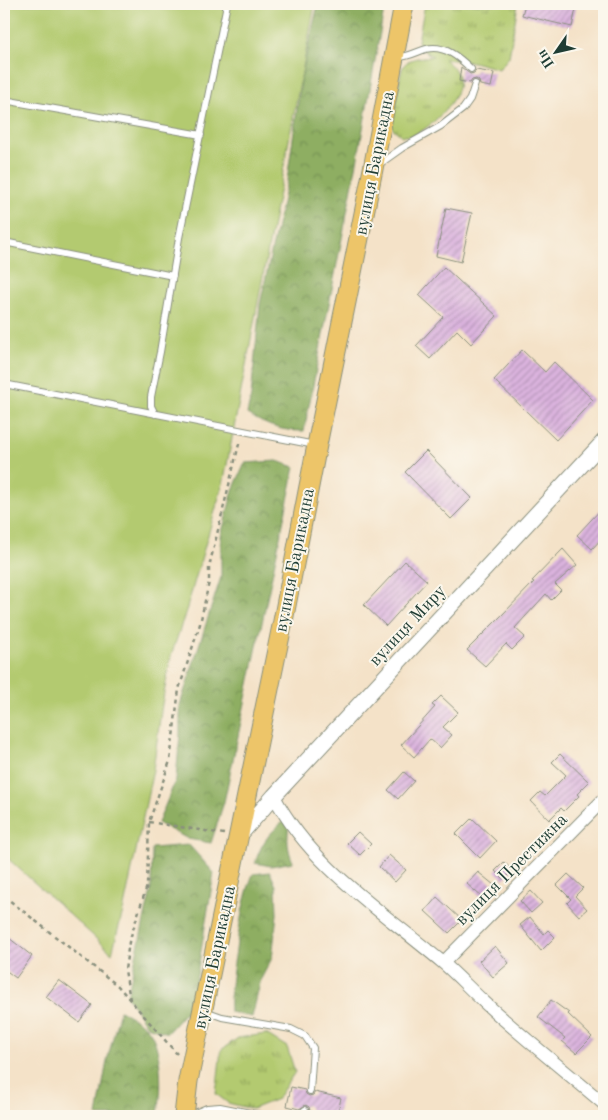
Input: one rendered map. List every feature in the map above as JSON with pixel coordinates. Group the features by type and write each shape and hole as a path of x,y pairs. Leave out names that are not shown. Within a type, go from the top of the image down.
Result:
{"main road":[{"name":"вулиця Барикадна","path":"184,1116 188,1081 373,169 404,4"}],"street":[{"name":"вулиця Миру","path":"239,836 604,441"},
{"path":"274,796 283,814 318,858 443,963 484,1002 604,1104"},
{"name":"вулиця Престижна","path":"443,963 604,800"}],"lane":[{"path":"155,414 151,406 151,397 179,238 226,4"},
{"path":"394,57 403,57 428,48 443,50 461,58 471,69"},
{"path":"373,169 402,148 441,126 463,109 470,99 475,84"},
{"path":"4,100 201,135"},
{"path":"4,242 173,276"},
{"path":"4,384 317,445"},
{"path":"203,1010 222,1017 291,1029 305,1036 313,1048 310,1091"},
{"path":"188,1116 207,1108 220,1107 266,1116"},
{"path":"298,1116 305,1110"}],"path":[{"path":"130,1000 125,970 129,942 147,886 149,822 170,761 179,688 200,624 209,582 209,567 243,431"},
{"path":"149,822 239,836"},
{"path":"4,896 118,986 180,1057"}],"green space":[{"path":"4,4 315,4 224,480 171,656 153,770 124,907 112,953 4,855"},
{"path":"318,4 385,4 358,157 304,431 296,431 274,427 247,414 251,396 260,304 287,180 302,74"},
{"path":"425,4 518,4 509,57 499,69 473,62 444,59 456,71 459,85 456,93 445,110 429,126 414,135 402,136 392,128 402,69 410,60 433,56 424,51 418,41"},
{"path":"277,461 295,467 224,802 211,843 188,839 158,823 176,779 180,734 180,705 221,577 221,536 233,490 245,463"},
{"path":"286,819 289,824 288,843 293,862 271,866 255,863 267,838"},
{"path":"189,845 214,873 192,1005 167,1033 147,1026 127,996 151,890 152,848"},
{"path":"270,872 276,886 277,914 272,958 261,979 252,1017 230,1012 230,996 240,921 253,874"},
{"path":"120,1010 146,1027 156,1045 161,1083 157,1116 97,1116 107,1061"},
{"path":"266,1034 287,1047 295,1072 277,1099 252,1109 228,1103 216,1094 221,1050 238,1038"}],"building":[{"path":"525,4 577,4 572,27 522,15"},
{"path":"461,67 470,74 476,70 494,73 491,87 480,85 476,79 470,83 459,81"},
{"path":"446,208 472,213 461,262 436,256"},
{"path":"444,267 497,316 471,344 457,330 430,359 416,346 443,317 419,295"},
{"path":"522,350 545,372 554,362 593,400 556,440 494,380"},
{"path":"426,451 472,498 451,519 405,472"},
{"path":"604,506 604,536 592,549 577,535"},
{"path":"563,549 577,565 555,584 561,590 551,600 546,594 515,628 525,637 512,650 506,644 485,666 467,650 534,582 532,581"},
{"path":"405,561 427,581 386,626 364,605"},
{"path":"441,696 458,712 443,727 452,735 440,748 430,739 414,757 401,745 435,707 432,705"},
{"path":"560,754 589,782 577,794 579,796 564,811 561,808 549,820 531,801 540,792 545,796 566,775 552,762"},
{"path":"404,772 414,781 398,799 388,790"},
{"path":"472,818 496,841 480,858 456,834"},
{"path":"358,832 371,844 360,855 347,843"},
{"path":"389,855 406,870 395,882 379,867"},
{"path":"504,862 512,870 504,879 495,871"},
{"path":"478,872 494,885 483,898 467,884"},
{"path":"568,874 583,888 575,896 587,909 579,916 567,903 571,899 557,885"},
{"path":"531,891 542,903 531,913 520,901"},
{"path":"437,897 462,920 449,933 425,911"},
{"path":"530,917 544,934 548,930 555,937 541,951 520,925"},
{"path":"4,934 32,956 16,978 4,969"},
{"path":"495,946 509,963 493,977 479,961"},
{"path":"59,980 92,1005 79,1022 46,997"},
{"path":"551,1000 569,1013 592,1037 576,1053 562,1041 565,1038 538,1017"},
{"path":"291,1087 305,1090 309,1096 315,1092 341,1098 337,1116 310,1111 306,1105 299,1109 287,1106"}]}
